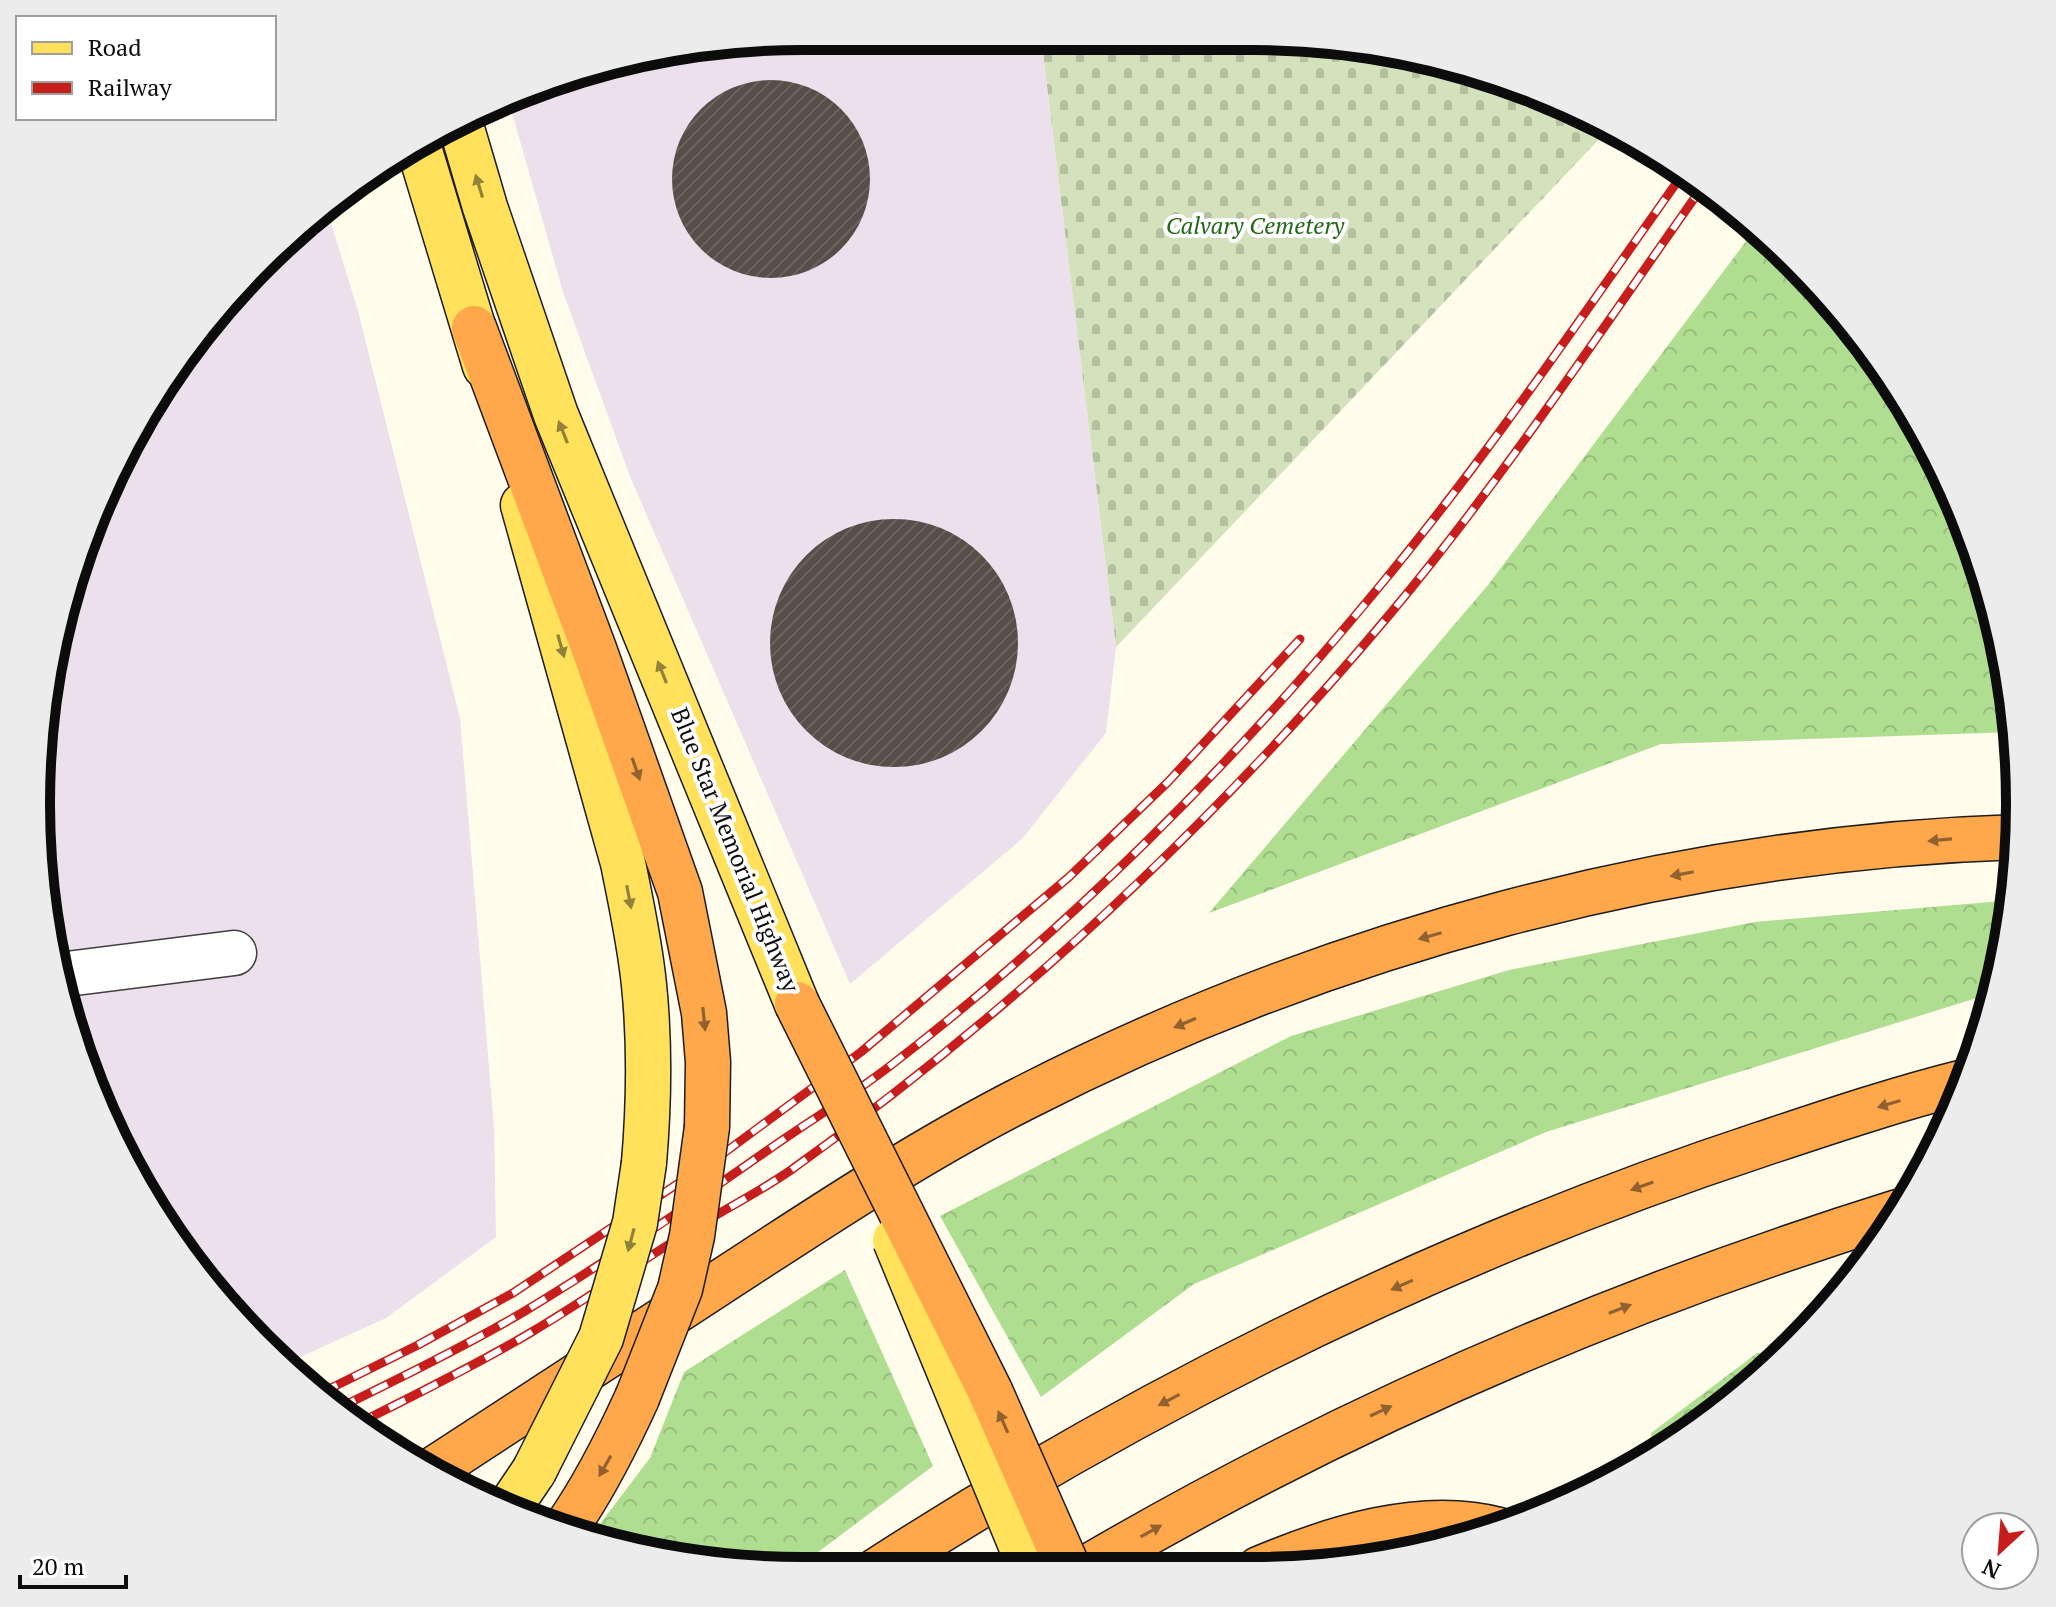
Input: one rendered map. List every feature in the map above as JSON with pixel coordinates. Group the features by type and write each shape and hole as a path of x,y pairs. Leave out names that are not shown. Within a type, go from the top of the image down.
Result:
{"highway":[{"path":"474,328 594,649 680,892 704,1013 708,1062 707,1127 696,1208 680,1289 613,1451 571,1520"},
{"path":"442,1464 819,1218 939,1146 1021,1099 1185,1023 1258,994 1396,947 1552,902 1630,884 1717,867 1869,846 2005,837"},
{"path":"797,1004 990,1391 1063,1557"},
{"path":"899,1557 1107,1433 1360,1303 1558,1218 1671,1175 1822,1124 1951,1086"},
{"path":"1106,1557 1233,1485 1461,1374 1707,1275 1882,1217"},
{"path":"1295,1555 1359,1536 1403,1527 1468,1525"}],"main road":[{"name":"Blue Star Memorial Highway","path":"463,132 485,207 556,415 1026,1557"},
{"path":"421,155 474,328 623,863 644,985 648,1111 635,1223 601,1338 567,1410 515,1500"}],"lane":[{"path":"70,974 234,953"}],"shaded area":[{"path":"804,50 1043,50 1116,647 1106,733 1022,839 850,984 631,479 563,292 511,109 608,76 705,56"},
{"path":"330,219 358,311 460,718 494,1127 496,1237 386,1318 295,1359 237,1300 177,1222 128,1137 90,1046 64,951 52,853 50,804 56,705 76,608 107,515 151,427 206,345 271,271"}],"green space":[{"name":"Calvary Cemetery","path":"1043,50 1252,50 1351,56 1400,64 1495,90 1541,107 1602,136 1116,647"},
{"path":"1749,237 1819,307 1850,345 1879,385 1928,470 1949,515 1980,608 1992,656 2002,732 1661,744 1209,913 1488,585"},
{"path":"2000,901 1981,997 1546,1132 1194,1284 1041,1397 940,1216 1291,1036 1509,970 1755,922"},
{"path":"845,1270 933,1466 811,1557 705,1551 656,1543 597,1528 650,1458 684,1372"},
{"path":"1757,1353 1767,1353 1711,1401 1651,1442 1651,1433"}],"building":[{"path":"771,80 809,88 841,109 862,141 870,179 862,217 841,249 809,270 771,278 733,270 701,249 680,217 672,179 680,141 701,109 733,88"},
{"path":"894,519 918,521 942,528 982,555 1009,595 1016,619 1016,667 1009,691 982,731 942,758 918,765 894,767 870,765 846,758 806,731 779,691 772,667 770,643 772,619 779,595 806,555 846,528 870,521"}],"railway":[{"path":"348,1403 520,1314 860,1088 956,1014 1083,902 1264,720 1374,593 1494,439 1677,182"},
{"path":"369,1418 530,1333 791,1170 953,1046 1108,911 1254,767 1432,563 1512,457 1696,195"},
{"path":"330,1389 513,1293 724,1153 861,1052 1069,877 1168,782 1300,639"}]}
